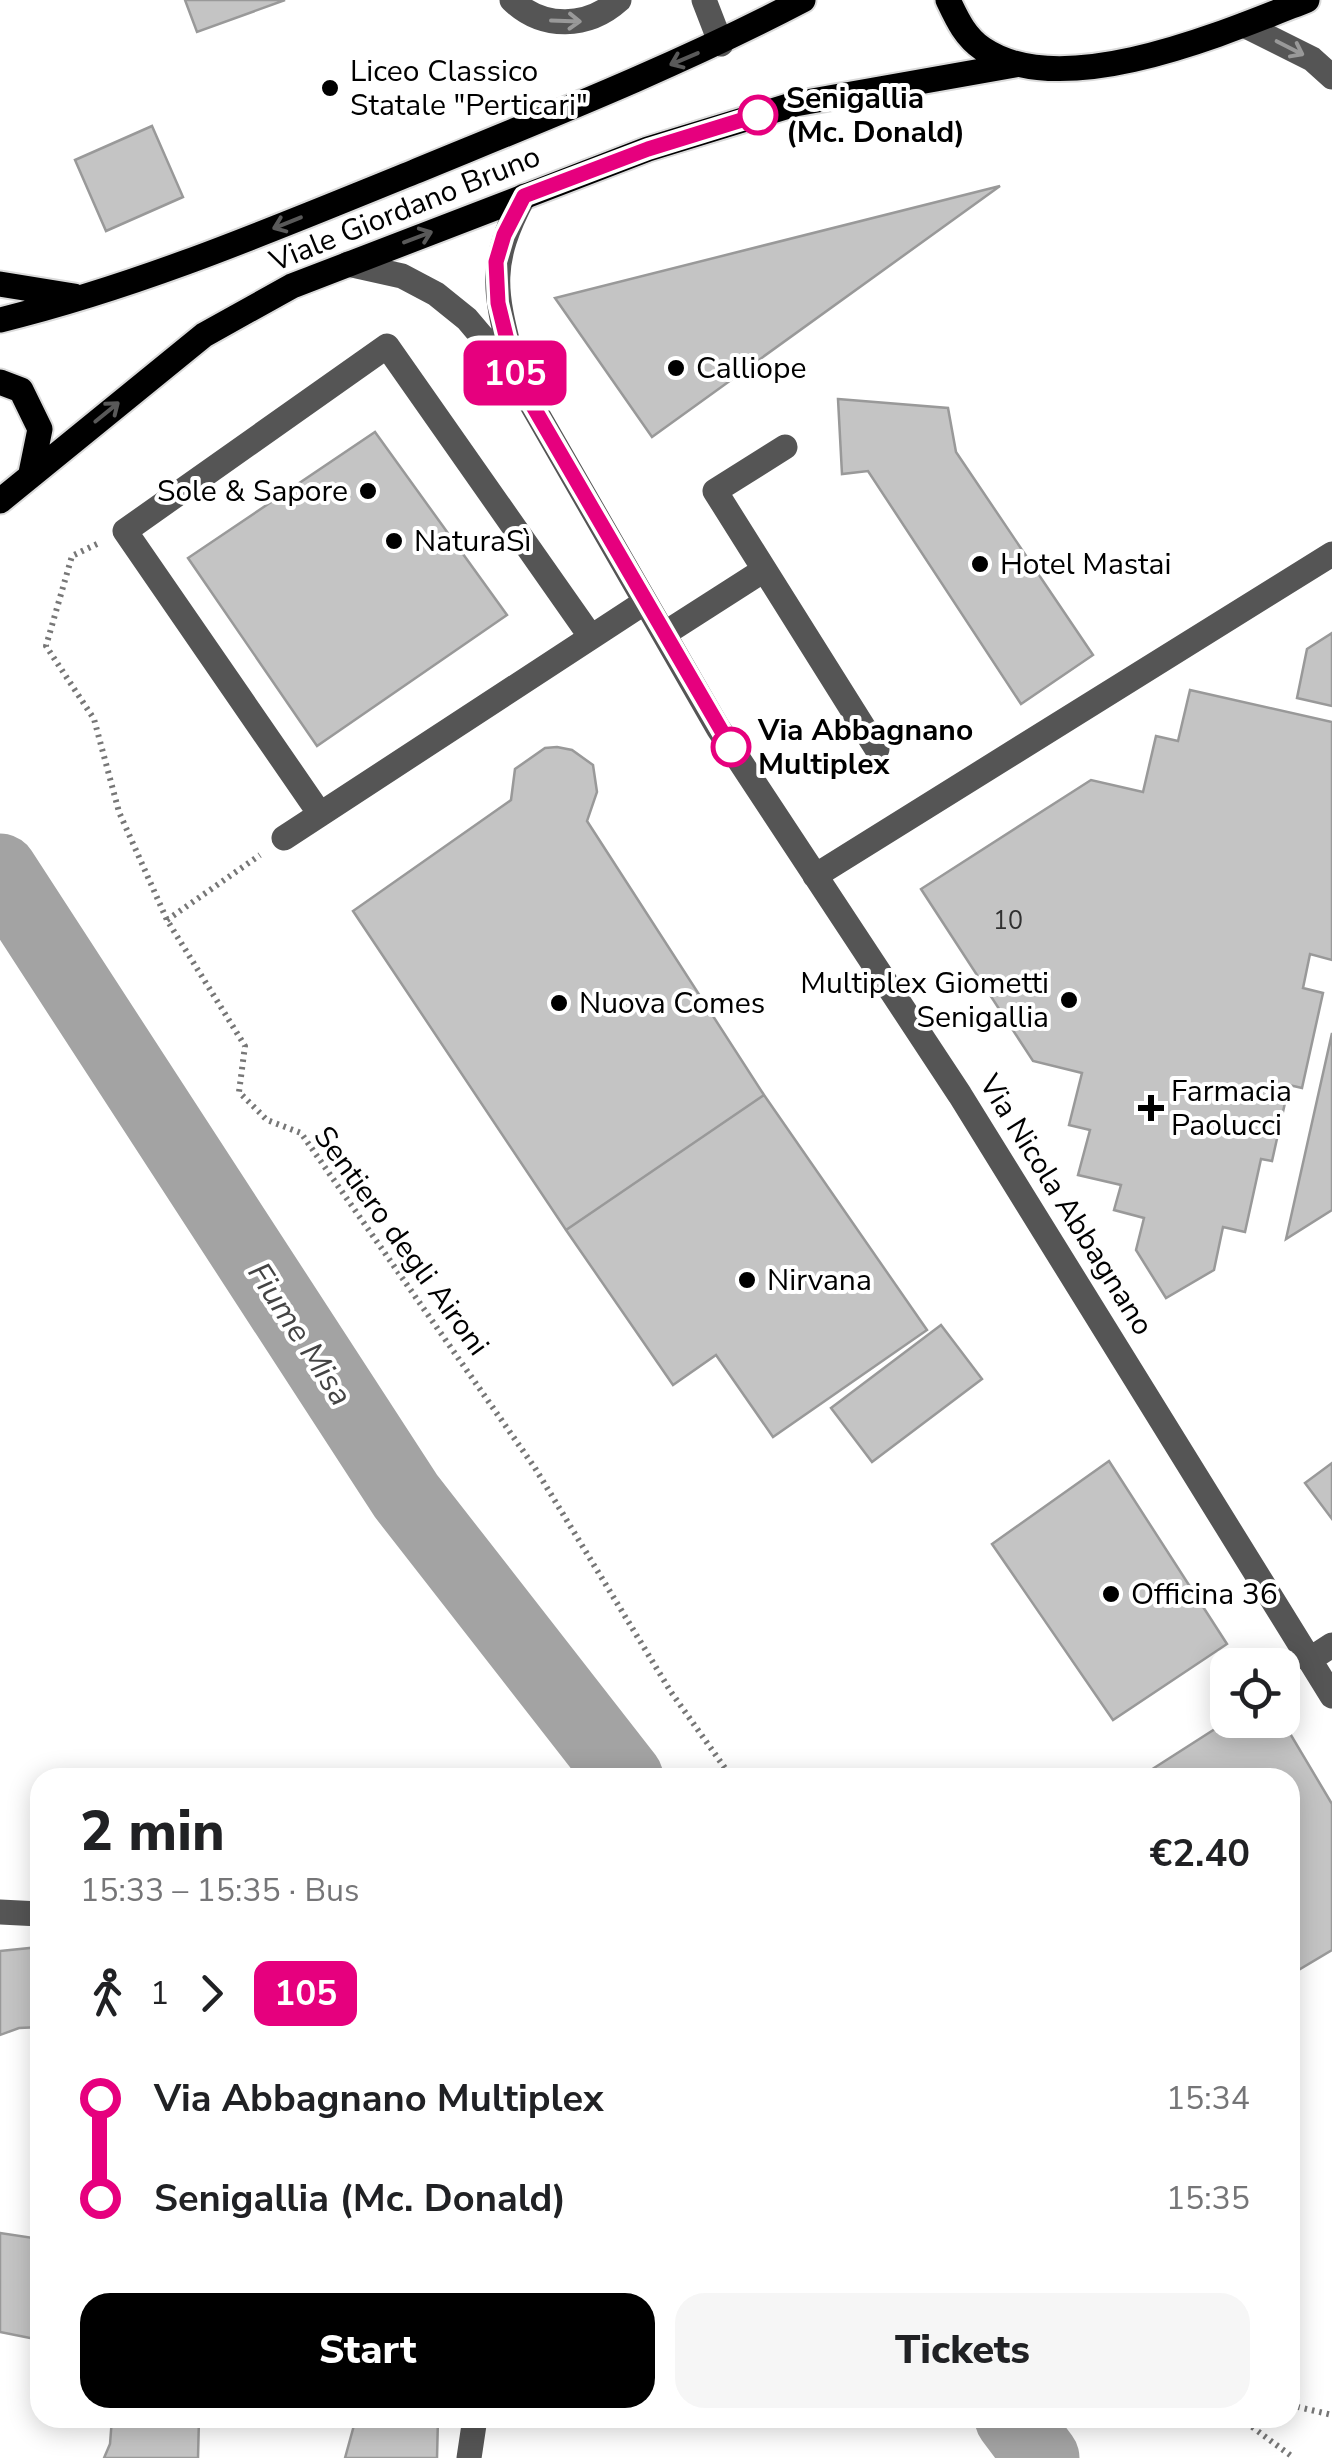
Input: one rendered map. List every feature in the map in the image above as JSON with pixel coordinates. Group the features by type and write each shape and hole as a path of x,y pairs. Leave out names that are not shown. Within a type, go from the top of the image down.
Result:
{"main road":[{"name":"Viale Giordano Bruno","path":"0,320 88,298 235,245 720,44 803,0"},
{"name":"Viale Giordano Bruno","path":"948,0 960,26 982,48 1015,65 1052,71 1139,57 1244,25 1308,0"},
{"name":"Viale Giordano Bruno","path":"1,500 204,335 292,286 648,149 795,104 1015,65"},
{"path":"0,284 88,298"},
{"path":"0,382 21,390 40,428 31,473"}],"street":[{"path":"512,0 550,21 583,22 619,0"},
{"path":"704,0 720,44"},
{"path":"1244,25 1312,59 1332,77"},
{"name":"Via Nicola Abbagnano","path":"516,377 498,303 496,262 504,235 524,196"},
{"name":"Via Nicola Abbagnano","path":"348,264 402,276 436,294 467,319 516,377 718,728 960,1095 1332,1696"},
{"path":"320,814 125,531 387,346 590,638"},
{"path":"784,448 715,491 877,749"},
{"path":"815,876 1332,554"},
{"path":"664,634 764,570"},
{"path":"284,838 645,602"},
{"path":"1309,1660 1332,1644"},
{"path":"0,1912 30,1914"},
{"path":"469,2458 474,2428"}],"path":[{"name":"Sentiero degli Aironi","path":"125,531 72,556 46,646 94,719 119,812 166,920 244,1046 239,1092 267,1120 301,1133 535,1468 671,1692 725,1768"},
{"path":"166,920 284,838"},
{"path":"1300,2407 1332,2415"},
{"path":"1254,2428 1294,2458"}],"building":[{"path":"185,0 285,0 197,32"},
{"path":"152,126 183,197 106,231 75,160"},
{"name":"Calliope","path":"1000,186 652,437 555,298"},
{"name":"Hotel Mastai","path":"838,399 948,408 956,452 1093,655 1021,704 868,471 842,474"},
{"path":"375,432 507,615 317,746 188,558"},
{"path":"1332,633 1332,706 1297,698 1307,649"},
{"path":"1190,690 1332,722 1332,960 1310,954 1303,988 1323,993 1302,1088 1289,1085 1272,1161 1261,1159 1245,1232 1223,1227 1214,1270 1166,1298 1136,1250 1144,1218 1114,1210 1121,1185 1078,1175 1090,1130 1069,1125 1082,1073 1033,1061 921,889 1091,780 1143,792 1156,736 1178,741"},
{"name":"Nuova Comes","path":"545,748 572,750 593,765 597,792 587,821 764,1095 566,1230 353,911 511,800 515,769"},
{"path":"1332,1033 1332,1210 1286,1239"},
{"name":"Nirvana","path":"764,1095 927,1330 773,1437 716,1355 673,1385 566,1230"},
{"path":"941,1325 982,1379 872,1462 831,1408"},
{"name":"Officina 36","path":"1109,1461 1227,1644 1210,1648 1210,1655 1113,1720 992,1544"},
{"path":"1332,1463 1332,1519 1305,1483"},
{"path":"1210,1732 1210,1738 1293,1738 1332,1804 1332,1950 1300,1969 1300,1768 1154,1768"},
{"path":"30,1948 30,2027 0,2035 0,1951"},
{"path":"0,2233 30,2238 30,2338 0,2332"},
{"path":"111,2428 199,2428 198,2458 104,2458"},
{"path":"353,2428 438,2428 437,2458 345,2458"}],"waterway":[{"name":"Fiume Misa","path":"0,871 406,1496 618,1768"},
{"name":"Fiume Misa","path":"1020,2428 1042,2458"}],"bus line":[{"name":"105","path":"731,747 516,377 498,303 496,262 504,235 524,196 648,149 758,115"}],"place":[{"name":"Liceo Classico Statale \"Perticari\"","path":"330,88"},
{"name":"Senigallia (Mc. Donald)","path":"758,115"},
{"name":"Calliope","path":"676,368"},
{"name":"Sole & Sapore","path":"368,491"},
{"name":"NaturaSì","path":"394,541"},
{"name":"Hotel Mastai","path":"980,564"},
{"name":"Via Abbagnano Multiplex","path":"731,747"},
{"name":"Multiplex Giometti Senigallia","path":"1069,1000"},
{"name":"Nuova Comes","path":"559,1003"},
{"name":"Farmacia Paolucci","path":"1151,1108"},
{"name":"Nirvana","path":"747,1280"},
{"name":"Officina 36","path":"1111,1594"}]}
